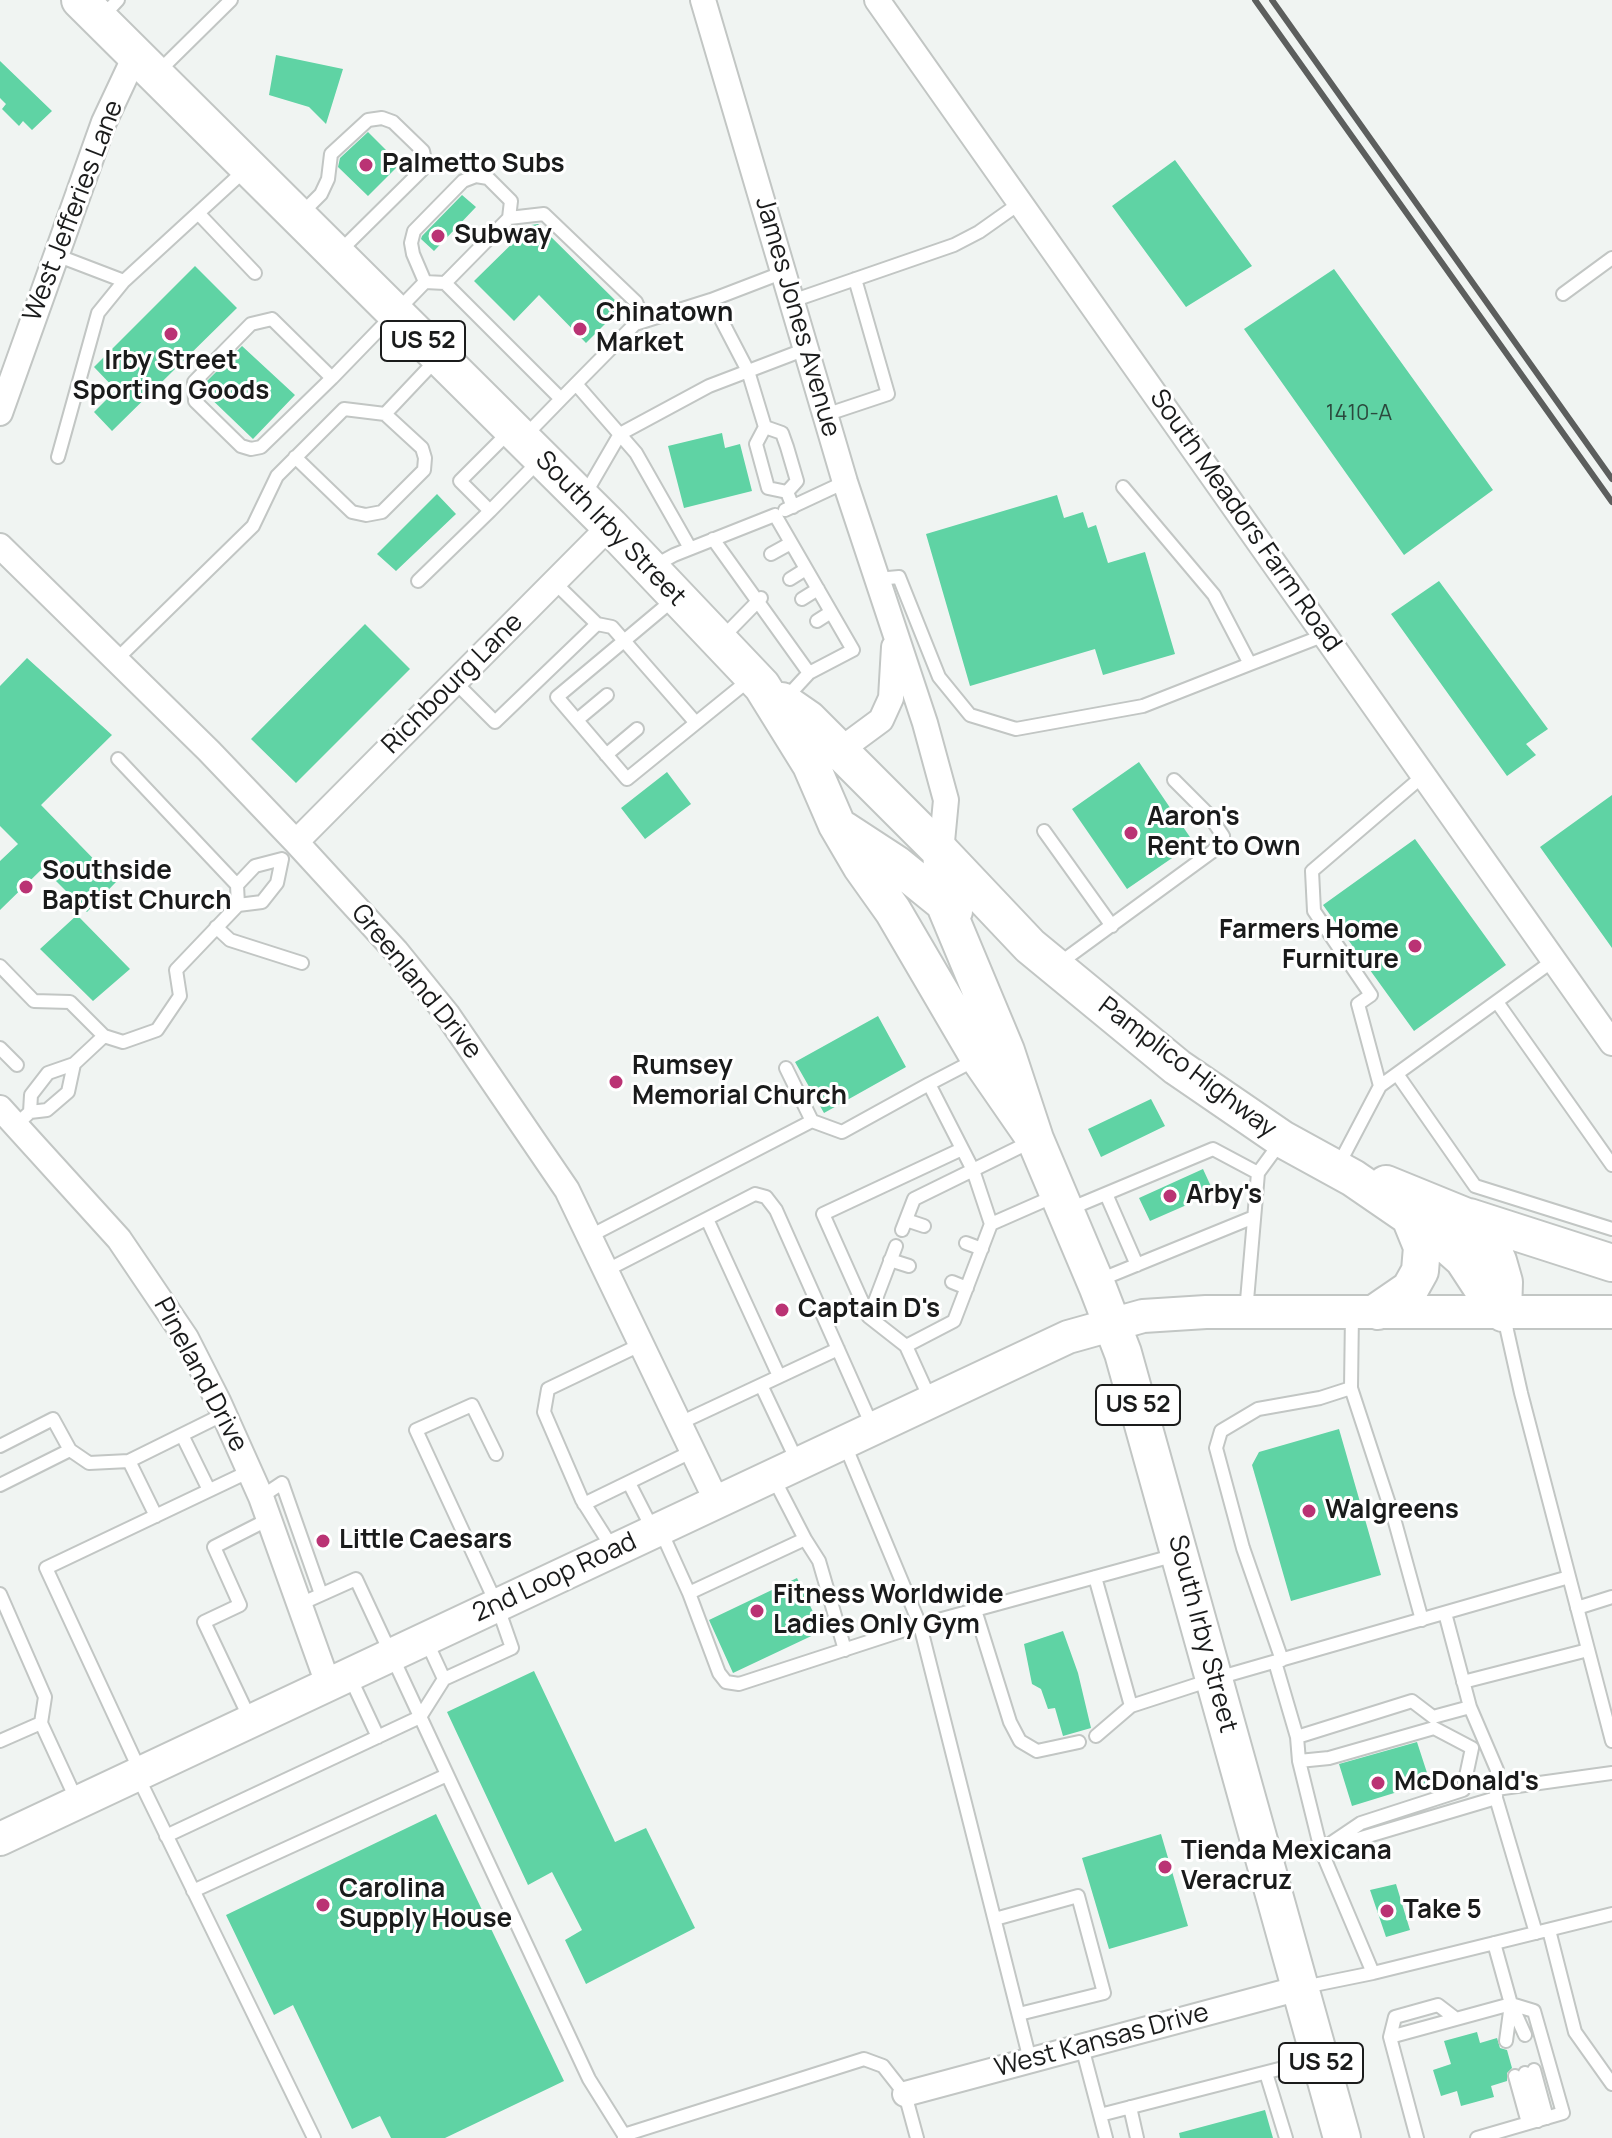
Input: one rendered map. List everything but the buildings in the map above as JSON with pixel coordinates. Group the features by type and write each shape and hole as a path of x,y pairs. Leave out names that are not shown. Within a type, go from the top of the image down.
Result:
{"main road":[{"name":"South Irby Street","path":"99,7 145,65 610,526 765,688 811,765 837,825 861,866 893,911 979,1058 1035,1139"},
{"name":"Pamplico Highway","path":"765,688 808,719 1042,956 1177,1067 1282,1139 1345,1174 1436,1235 1463,1259 1503,1313"},
{"name":"Pamplico Highway","path":"837,825 896,864 977,931 1042,956"},
{"name":"South Irby Street","path":"941,852 945,905 1006,1051 1035,1139 1096,1281 1147,1435 1342,2138"},
{"name":"Pamplico Highway","path":"1345,1174 1374,1179 1467,1217 1612,1263"},
{"name":"Pamplico Highway","path":"1467,1217 1487,1238 1498,1261 1504,1282 1503,1313"},
{"path":"1365,1311 1410,1289 1420,1271 1422,1247 1411,1220"},
{"path":"1112,1323 1143,1316 1246,1312 1612,1312"},
{"name":"2nd Loop Road","path":"0,1839 1068,1337 1112,1323"}],"street":[{"name":"James Jones Avenue","path":"703,0 845,482 925,723 946,800 941,852"},
{"name":"South Meadors Farm Road","path":"877,0 1612,1043"},
{"name":"West Jefferies Lane","path":"0,413 104,122 145,65"},
{"name":"Richbourg Lane","path":"289,850 610,526"},
{"name":"Greenland Drive","path":"0,546 116,660 289,850 396,951 447,1014 567,1190 717,1502"},
{"name":"James Jones Avenue","path":"839,751 881,720 891,698 895,633"},
{"name":"Pineland Drive","path":"15,1115 119,1239 186,1338 250,1471 298,1605 339,1679"},
{"name":"West Kansas Drive","path":"905,2094 1300,1988"}],"lane":[{"path":"145,65 231,0"},
{"path":"298,217 321,194 328,179 331,154 368,120 382,118 393,122 423,151 423,169 336,255"},
{"path":"58,457 98,313 124,281 248,168"},
{"path":"425,282 413,254 411,243 414,231 463,181 476,176 488,178 511,201 509,218 445,283"},
{"path":"792,301 954,245 979,232 1020,203"},
{"path":"198,213 255,273"},
{"path":"418,581 490,511 525,442 561,399 635,324 640,312 636,302 544,214 509,218"},
{"path":"56,255 124,281"},
{"path":"1563,294 1612,258"},
{"path":"635,324 784,272"},
{"path":"825,415 888,394 855,279"},
{"path":"332,378 272,319 262,320 251,324 194,382 192,392 195,401 241,446 251,449 261,447 332,378 425,282 445,283 561,399"},
{"path":"711,300 748,371 765,427 756,444 768,488 787,492"},
{"path":"582,499 620,434 709,386 806,349"},
{"path":"385,414 439,357"},
{"path":"576,384 636,453 690,548"},
{"path":"116,660 253,526 277,476 295,457 344,409 385,414 422,448 425,458 424,470 382,512 366,515 352,512 295,457"},
{"path":"765,427 782,433 787,447 797,481 787,492"},
{"path":"490,511 460,481 525,442"},
{"path":"650,569 690,548 775,515 845,482"},
{"path":"1123,487 1214,595 1250,664"},
{"path":"787,492 793,507"},
{"path":"676,597 557,697 627,779 696,723 765,688 809,673 853,650 775,515"},
{"path":"713,539 760,598 809,673"},
{"path":"771,554 791,543"},
{"path":"790,579 806,569"},
{"path":"877,579 899,577 939,677 970,715 1016,729 1143,706 1325,635"},
{"path":"554,582 597,624 612,627 696,723"},
{"path":"802,599 818,589"},
{"path":"719,642 760,598"},
{"path":"817,621 831,612"},
{"path":"455,682 495,722 597,624"},
{"path":"633,673 645,663"},
{"path":"577,720 607,695"},
{"path":"663,708 675,698"},
{"path":"606,755 637,729"},
{"path":"118,759 237,885 238,905"},
{"path":"1380,1086 1358,1004 1371,995 1314,911 1312,871 1424,775"},
{"path":"1042,956 1112,926 1213,851 1223,836 1209,815 1174,780"},
{"path":"1044,831 1112,926"},
{"path":"237,885 255,866 289,850"},
{"path":"0,966 34,1001 70,1002 104,1036 123,1042 157,1030 180,996 176,970 238,905 262,902 277,883 289,850"},
{"path":"216,927 230,940 302,963"},
{"path":"1345,1174 1380,1086 1554,960"},
{"path":"1497,1002 1612,1165"},
{"path":"15,1115 48,1073 74,1064 104,1036"},
{"path":"0,1048 17,1065"},
{"path":"786,1068 812,1121 842,1132 979,1058"},
{"path":"15,1115 47,1110 68,1092 74,1064"},
{"path":"1397,1074 1475,1186 1612,1229"},
{"path":"906,1346 954,1321 991,1224 973,1170 929,1084"},
{"path":"590,1236 812,1121"},
{"path":"924,1226 904,1225 914,1199 1035,1139"},
{"path":"1246,1312 1258,1173 1282,1139"},
{"path":"931,1401 906,1346 869,1317 823,1214 962,1149"},
{"path":"991,1224 1106,1194 1213,1149 1258,1173"},
{"path":"607,1270 755,1194 766,1197 776,1210 838,1349 859,1435 920,1625 1030,2060"},
{"path":"1106,1194 1137,1265"},
{"path":"1096,1281 1254,1217"},
{"path":"707,1219 779,1376"},
{"path":"966,1243 982,1249"},
{"path":"869,1317 896,1246"},
{"path":"890,1260 909,1266"},
{"path":"952,1282 967,1288"},
{"path":"1365,1311 1351,1388 1395,1522 1422,1620"},
{"path":"1503,1313 1612,1741"},
{"path":"614,1550 584,1504 544,1412 548,1389 642,1344"},
{"path":"680,1423 838,1349"},
{"path":"761,1385 805,1539 819,1561 845,1650"},
{"path":"1351,1388 1320,1398 1258,1409 1221,1431 1216,1448 1243,1548 1279,1661 1321,1850 1373,1973"},
{"path":"166,1836 420,1717 444,1679 512,1648 497,1605 416,1430 472,1405 496,1454"},
{"path":"0,1446 53,1419 70,1450 89,1463 129,1461 224,1414"},
{"path":"182,1435 209,1490"},
{"path":"0,1485 70,1450"},
{"path":"584,1504 693,1451"},
{"path":"129,1461 156,1516"},
{"path":"250,1471 46,1568 166,1836 314,2138"},
{"path":"251,1721 204,1622 240,1605 214,1547 265,1508 282,1483 321,1594"},
{"path":"629,1483 689,1593 719,1673 726,1682 739,1684 920,1625 1180,1554"},
{"path":"689,1593 805,1539"},
{"path":"1095,1577 1131,1706"},
{"path":"1096,1736 1131,1706 1214,1679 1569,1577"},
{"path":"298,1605 356,1579 589,2079 624,2137 864,2059 883,2066 905,2094 917,2138"},
{"path":"0,1594 45,1697 41,1723 78,1802"},
{"path":"1577,1608 1612,1597"},
{"path":"975,1610 1010,1722 1020,1741 1037,1751 1079,1742"},
{"path":"1445,1613 1470,1707 1497,1770 1496,1793 1536,1933"},
{"path":"425,1638 444,1679"},
{"path":"1463,1682 1588,1650"},
{"path":"339,1679 378,1737"},
{"path":"1297,1737 1412,1701 1433,1717 1470,1707"},
{"path":"0,1741 41,1723"},
{"path":"1299,1761 1329,1758 1434,1728 1472,1748 1463,1790 1361,1823 1321,1850"},
{"path":"1321,1850 1496,1793 1612,1773"},
{"path":"193,1891 447,1775"},
{"path":"995,1919 1078,1896 1104,1993 1019,2014"},
{"path":"1300,1988 1612,1914"},
{"path":"1549,1930 1575,2032 1612,2084"},
{"path":"1494,1943 1511,2004 1516,2038 1511,2004"},
{"path":"1417,2138 1390,2037 1511,2004 1534,2011 1563,2113 1477,2138"},
{"path":"1082,2047 1106,2138"},
{"path":"1100,2115 1319,2058"},
{"path":"1266,2073 1286,2138"},
{"path":"1537,2121 1525,2073 1537,2121"},
{"path":"1130,2107 1137,2138"}],"railway":[{"path":"1255,0 1612,502"},
{"path":"1272,0 1612,479"}],"place":[{"name":"Palmetto Subs","path":"366,165"},
{"name":"Subway","path":"438,236"},
{"name":"Chinatown Market","path":"580,329"},
{"name":"Irby Street Sporting Goods","path":"171,334"},
{"name":"Aaron's Rent to Own","path":"1131,833"},
{"name":"Southside Baptist Church","path":"26,887"},
{"name":"Farmers Home Furniture","path":"1415,946"},
{"name":"Rumsey Memorial Church","path":"616,1082"},
{"name":"Arby's","path":"1170,1196"},
{"name":"Captain D's","path":"782,1310"},
{"name":"Walgreens","path":"1309,1511"},
{"name":"Little Caesars","path":"323,1541"},
{"name":"Fitness Worldwide Ladies Only Gym","path":"757,1611"},
{"name":"McDonald's","path":"1378,1783"},
{"name":"Tienda Mexicana Veracruz","path":"1165,1867"},
{"name":"Carolina Supply House","path":"323,1905"},
{"name":"Take 5","path":"1387,1911"}]}
